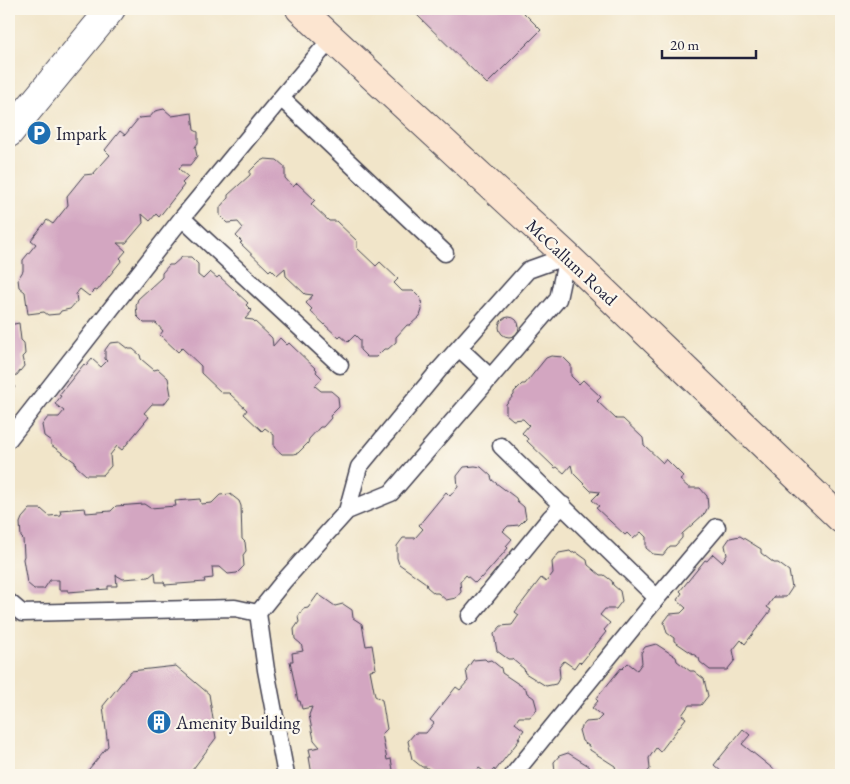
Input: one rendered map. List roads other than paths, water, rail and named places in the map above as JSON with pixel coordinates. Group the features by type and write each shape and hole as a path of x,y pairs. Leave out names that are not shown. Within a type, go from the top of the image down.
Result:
{"main road":[{"name":"McCallum Road","path":"300,9 567,256 841,519"}],"street":[{"path":"9,133 110,9"}],"lane":[{"path":"9,439 182,218 331,39"},
{"path":"281,98 445,253"},
{"path":"182,218 340,365"},
{"path":"347,511 359,467 459,348 528,270 567,256"},
{"path":"286,775 266,670 258,613 283,582 347,511 391,493 558,298 567,256"},
{"path":"459,348 490,377"},
{"path":"501,446 564,505 657,598"},
{"path":"470,616 550,518 564,505"},
{"path":"513,775 717,527"},
{"path":"9,602 22,613 235,608 258,613"}],"place":[{"name":"Impark","path":"39,133"},
{"name":"Amenity Building","path":"159,722"}]}
